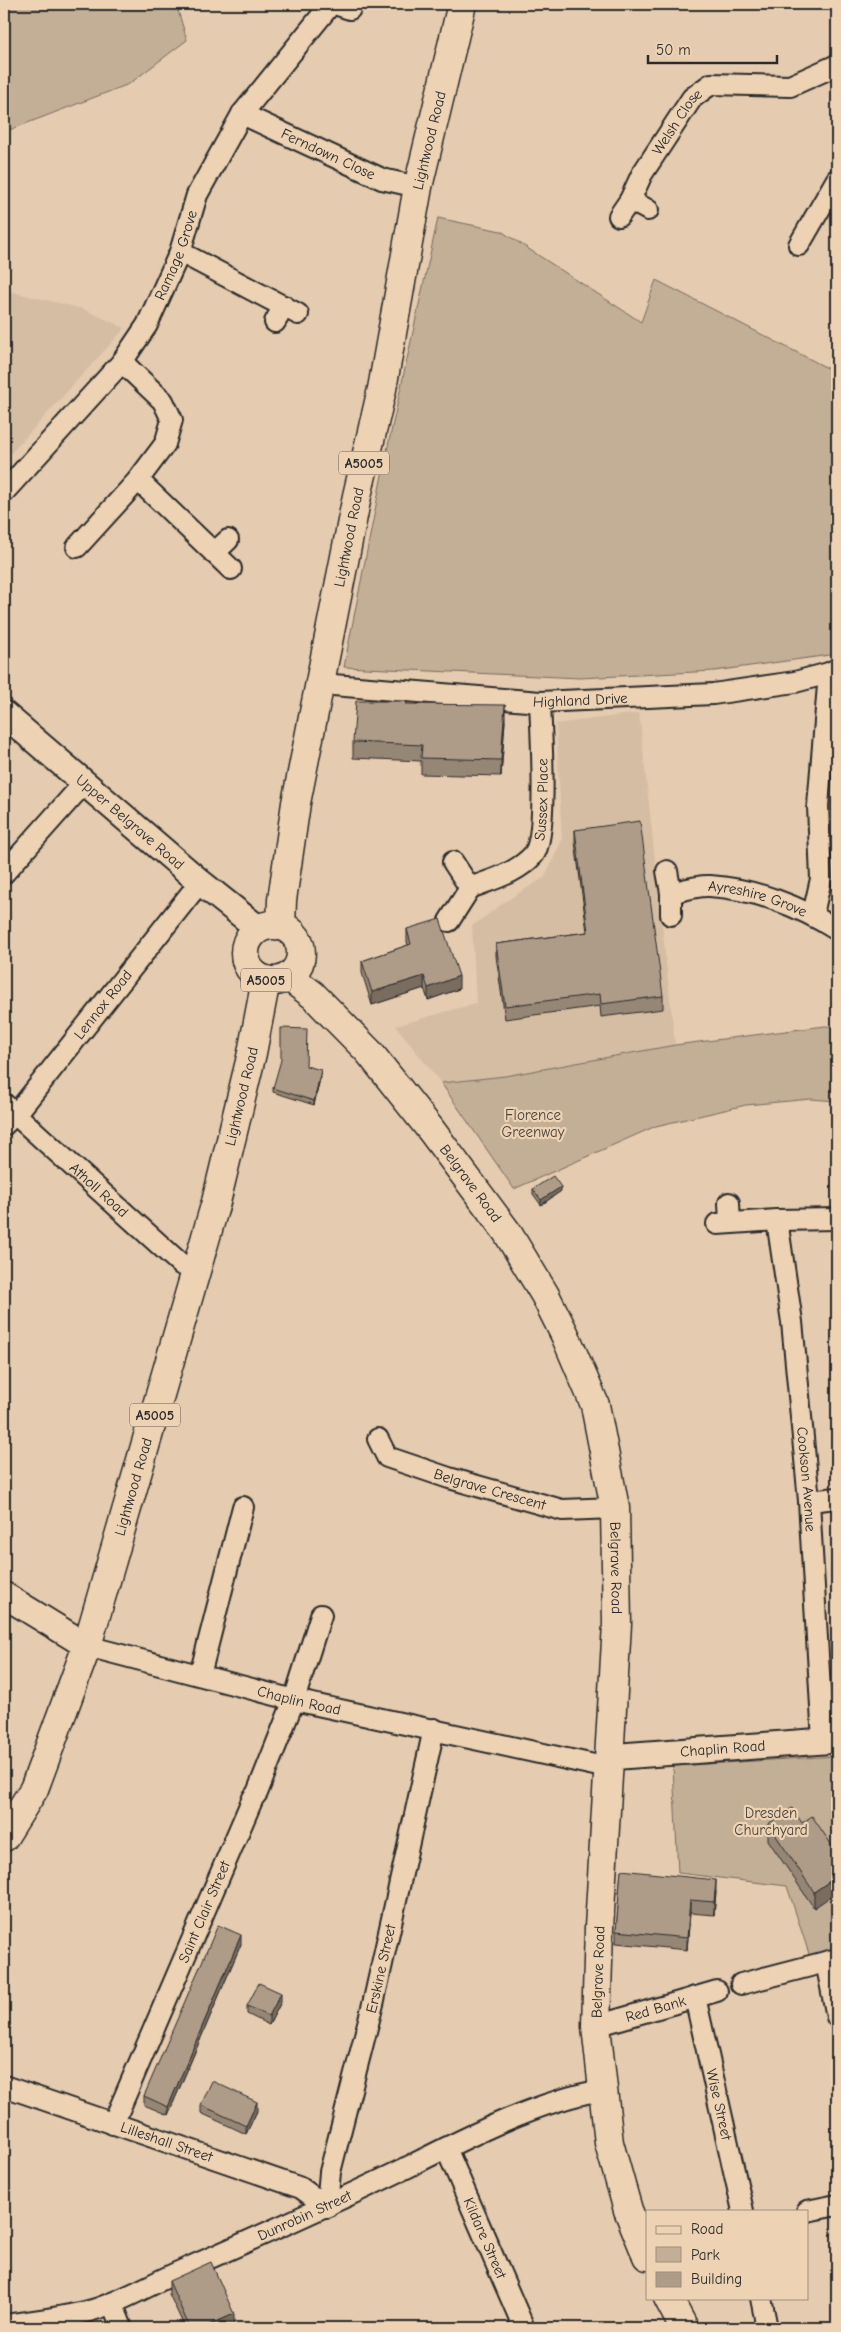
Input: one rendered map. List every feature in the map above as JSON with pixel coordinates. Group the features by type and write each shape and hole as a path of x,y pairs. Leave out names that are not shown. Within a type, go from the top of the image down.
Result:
{"main road":[{"name":"Lightwood Road","path":"270,927 282,900 296,803 357,496 382,389 418,187 462,4"},
{"name":"A5005","path":"270,927 296,936 302,951 297,969 278,978 254,973 246,960 245,950 248,940 270,927"},
{"name":"Lightwood Road","path":"4,1837 34,1789 87,1646 198,1268 252,1053 278,978"},
{"name":"Belgrave Road","path":"278,978 313,995 369,1052 431,1130 516,1248 561,1327 595,1405 615,1508 617,1624 608,1762 596,2026 609,2143 628,2210 646,2254"},
{"path":"669,2300 684,2328"}],"street":[{"name":"Ramage Grove","path":"4,492 122,362 146,325 180,252 198,195 242,114 338,5"},
{"name":"Welsh Close","path":"648,210 624,208 642,174 692,98 711,84 790,86 837,65"},
{"name":"Ferndown Close","path":"242,114 382,179 418,187"},
{"path":"799,244 837,178"},
{"path":"180,252 286,314"},
{"path":"89,541 166,444 172,420 162,401 122,362"},
{"path":"138,480 221,546 231,568"},
{"path":"813,914 821,879 818,806 833,671"},
{"name":"Highland Drive","path":"321,684 540,702 713,694 795,682 833,671"},
{"name":"Sussex Place","path":"470,888 517,870 535,852 542,823 540,702"},
{"name":"Upper Belgrave Road","path":"4,714 200,882 270,927"},
{"path":"4,874 85,782"},
{"path":"449,921 470,888 453,862"},
{"path":"667,871 671,893 671,915"},
{"name":"Lennox Road","path":"7,1114 27,1100 200,882"},
{"name":"Ayreshire Grove","path":"671,893 708,886 752,893 813,914 837,930"},
{"name":"Atholl Road","path":"7,1114 182,1264 198,1268"},
{"path":"726,1217 778,1220 837,1219"},
{"name":"Cookson Avenue","path":"778,1220 792,1322 830,1740"},
{"name":"Belgrave Crescent","path":"378,1439 387,1457 449,1478 562,1510 615,1508"},
{"path":"809,1501 837,1498"},
{"path":"200,1675 243,1507"},
{"name":"Chaplin Road","path":"4,1595 87,1646 294,1700 608,1762 830,1740"},
{"name":"Saint Clair Street","path":"113,2124 257,1793 294,1700 321,1615"},
{"name":"Erskine Street","path":"327,2207 330,2172 374,2000 434,1729"},
{"path":"740,1984 832,1960 837,2017"},
{"name":"Red Bank","path":"596,2026 717,1992"},
{"name":"Wise Street","path":"694,1997 743,2210"},
{"name":"Lilleshall Street","path":"4,2086 301,2188 327,2207"},
{"name":"Dunrobin Street","path":"4,2325 52,2319 112,2303 146,2286 327,2207 446,2148 563,2098 602,2090"},
{"name":"Kildare Street","path":"446,2148 524,2328"},
{"path":"808,2211 837,2205"},
{"path":"761,2300 767,2328"},
{"path":"112,2303 122,2328"}],"shaded area":[{"path":"4,290 83,309 125,328 4,461"},
{"path":"639,713 675,1045 505,1076 441,1083 396,1026 476,1003 472,926 506,901 545,877 562,840 556,724"}],"green space":[{"path":"4,4 176,4 187,40 129,84 4,132"},
{"path":"438,218 501,231 641,322 656,280 837,373 837,654 714,671 580,678 344,667 386,455"},
{"name":"Florence Greenway","path":"825,1026 837,1027 837,1101 811,1099 746,1105 656,1126 514,1189 441,1083 505,1076 675,1045"},
{"name":"Dresden Churchyard","path":"837,1756 837,1950 810,1957 787,1886 678,1873 673,1766"}],"building":[{"path":"356,701 406,701 406,704 505,705 501,760 421,758 422,745 353,742"},
{"path":"640,821 663,996 601,1004 600,994 505,1006 496,944 588,932 575,830"},
{"path":"440,919 459,976 428,988 424,976 372,992 362,961 411,944 407,929"},
{"path":"281,1028 307,1029 306,1066 321,1070 314,1101 273,1088 281,1060"},
{"path":"553,1176 561,1187 541,1200 533,1189"},
{"path":"792,1808 802,1823 812,1816 837,1853 837,1876 814,1892 768,1824"},
{"path":"621,1870 716,1880 714,1902 690,1900 687,1938 616,1931"},
{"path":"218,1925 241,1935 168,2107 144,2096"},
{"path":"259,1983 281,1993 269,2016 247,2006"},
{"path":"212,2081 257,2102 246,2126 201,2105"},
{"path":"211,2262 234,2314 202,2328 190,2328 169,2281"}]}
